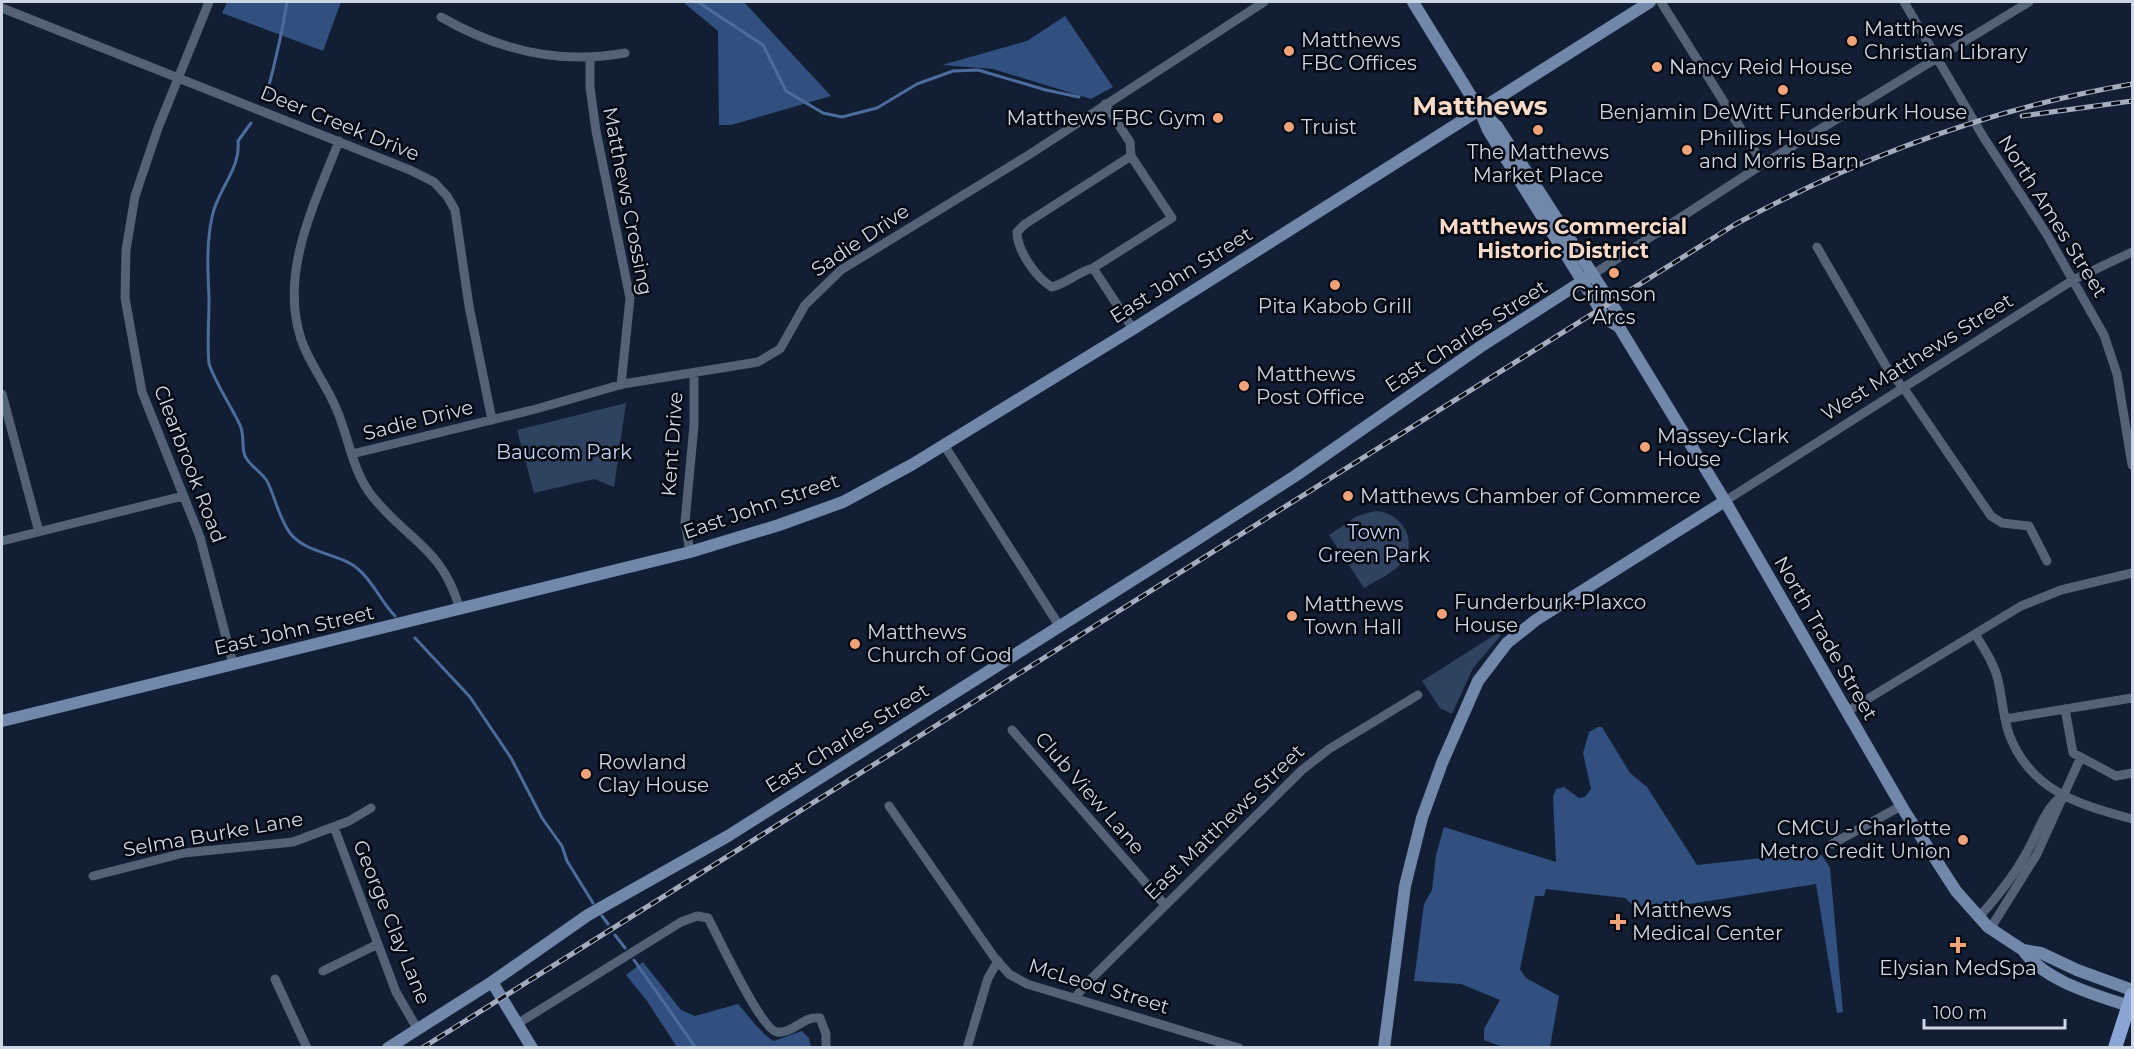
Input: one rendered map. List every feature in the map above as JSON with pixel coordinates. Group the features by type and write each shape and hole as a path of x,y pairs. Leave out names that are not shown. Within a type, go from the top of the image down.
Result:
{"main road":[{"name":"North Trade Street","path":"1413,2 1479,109 1497,126 1588,278 1617,312 1619,327 1725,501 1901,806 1948,879 1990,929 2023,950 2041,953 2077,970 2133,990"},
{"name":"East John Street","path":"2,721 460,610 544,586 690,552 779,525 843,501 1007,407 1650,2"},
{"name":"East Charles Street","path":"388,1047 492,982 588,915 728,836 1060,627 1293,477 1480,347 1588,278"},
{"path":"1384,1047 1410,860 1422,818 1456,728 1478,681 1492,660 1512,638 1536,620 1725,501"},
{"name":"North Trade Street","path":"2023,950 2031,962 2060,979 2131,1003"},
{"path":"492,982 532,1047"},
{"path":"2115,1047 2131,1003"}],"street":[{"name":"Clearbrook Road","path":"209,2 178,78 135,196 126,250 125,298 142,392 206,557 233,664"},
{"name":"Sadie Drive","path":"352,454 492,420 621,385 758,362 775,353 782,346 805,305 841,270 1027,156 1264,2"},
{"path":"1661,2 1763,164"},
{"name":"North Ames Street","path":"1904,2 1983,138 2046,233 2113,354 2133,465"},
{"path":"1588,278 1763,164 2029,2"},
{"name":"Deer Creek Drive","path":"2,8 425,176 441,189 451,203 457,220 467,296 492,420"},
{"path":"441,17 488,41 520,51 554,57 590,59 625,54"},
{"name":"Matthews Crossing","path":"590,59 590,87 596,130 630,298 621,385"},
{"path":"1105,104 1130,142 1131,156 1172,218 1093,268 1052,287 1043,282 1017,242 1017,232 1024,224 1131,156"},
{"path":"339,141 304,232 296,274 295,315 302,341 336,407 358,474 374,499 429,550 442,567 452,583 460,610"},
{"path":"1817,247 1890,374 1903,387 1992,516 2002,523 2029,526 2047,561"},
{"name":"West Matthews Street","path":"1725,501 2073,280 2133,252"},
{"path":"1093,268 1133,329"},
{"name":"Kent Drive","path":"690,552 685,522 694,425 694,374"},
{"path":"2,394 39,532"},
{"path":"944,445 1060,627"},
{"path":"2,541 183,496"},
{"path":"1846,712 2021,606 2061,590 2133,573"},
{"path":"1975,634 1998,680 2009,735 2023,758 2062,796 2073,802 2133,819"},
{"name":"East Matthews Street","path":"1075,998 1086,984 1165,905 1313,761 1418,695"},
{"path":"2005,719 2133,698"},
{"path":"2065,710 2071,749 2080,759 2116,776 2133,773"},
{"name":"Club View Lane","path":"1012,730 1165,905"},
{"path":"1990,929 2037,854 2060,809 2062,796 2080,759"},
{"path":"1979,917 2006,885 2027,853 2051,804 2062,796"},
{"name":"McLeod Street","path":"890,806 998,961 1015,978 1239,1047"},
{"path":"1832,844 1901,806"},
{"name":"Selma Burke Lane","path":"93,876 173,855 294,842 334,827 371,808"},
{"name":"George Clay Lane","path":"334,827 396,992 418,1030"},
{"path":"517,1024 681,922 701,915 708,918 746,992 768,1027 775,1032 784,1032 811,1017 820,1018 826,1034 826,1047"},
{"path":"323,971 378,944"},
{"path":"967,1047 988,978 998,961"},
{"path":"275,978 307,1047"}],"green space":[{"name":"Baucom Park","path":"626,403 614,487 594,479 534,493 517,430"},
{"name":"Town Green Park","path":"1375,511 1384,512 1399,521 1408,535 1409,544 1403,561 1399,565 1364,588 1329,535 1357,516"},
{"path":"1510,625 1473,668 1452,714 1440,708 1422,681"}],"shaded area":[{"path":"227,2 341,2 323,51 222,13"},
{"path":"683,2 744,2 831,96 731,125 719,125 718,31"},
{"path":"1065,16 1113,87 1091,99 993,69 942,65 1027,41"},
{"path":"1602,727 1630,773 1647,787 1697,865 1809,853 1822,855 1830,868 1843,1012 1837,1013 1816,884 1677,906 1664,904 1635,907 1625,898 1546,889 1544,896 1535,896 1520,969 1526,978 1559,996 1550,1047 1503,1047 1484,1040 1484,1029 1500,1000 1461,984 1414,981 1424,904 1432,890 1436,855 1444,827 1556,862 1553,797 1556,789 1564,787 1579,798 1585,797 1591,789 1583,753 1589,732"},
{"path":"643,962 681,1010 695,1016 738,1004 774,1041 802,1031 809,1038 811,1047 677,1047 647,1001 626,975"}],"waterway":[{"path":"267,93 287,2"},
{"path":"698,2 763,45 786,91 823,113 842,117 877,108 917,84 953,71 978,70 1079,97"},
{"path":"251,123 238,141 236,161 215,207 210,227 209,364 240,425 245,456 266,479 290,533 305,545 358,569 395,616"},
{"path":"415,638 470,697 511,758 542,818 562,846 567,861 593,903"},
{"path":"602,916 608,924"},
{"path":"615,935 625,948"},
{"path":"634,960 696,1048"}],"railway":[{"path":"422,1048 1734,225 1829,178 1927,138 2028,107 2132,84"},
{"path":"2022,116 2132,101"}],"place":[{"name":"Matthews Christian Library","path":"1852,41"},
{"name":"Matthews FBC Offices","path":"1289,51"},
{"name":"Nancy Reid House","path":"1657,67"},
{"name":"Benjamin DeWitt Funderburk House","path":"1783,90"},
{"name":"Matthews FBC Gym","path":"1218,118"},
{"name":"Truist","path":"1289,127"},
{"name":"The Matthews Market Place","path":"1538,130"},
{"name":"Phillips House and Morris Barn","path":"1687,150"},
{"name":"Crimson Arcs","path":"1614,273"},
{"name":"Pita Kabob Grill","path":"1335,285"},
{"name":"Matthews Post Office","path":"1244,386"},
{"name":"Massey-Clark House","path":"1645,447"},
{"name":"Matthews Chamber of Commerce","path":"1348,496"},
{"name":"Funderburk-Plaxco House","path":"1442,614"},
{"name":"Matthews Town Hall","path":"1292,616"},
{"name":"Matthews Church of God","path":"855,644"},
{"name":"Rowland Clay House","path":"586,774"},
{"name":"CMCU - Charlotte Metro Credit Union","path":"1963,840"},
{"name":"Matthews Medical Center","path":"1618,922"},
{"name":"Elysian MedSpa","path":"1958,945"}],"district":[{"name":"Matthews","path":"1480,106"},
{"name":"Matthews Commercial Historic District","path":"1563,238"}]}
